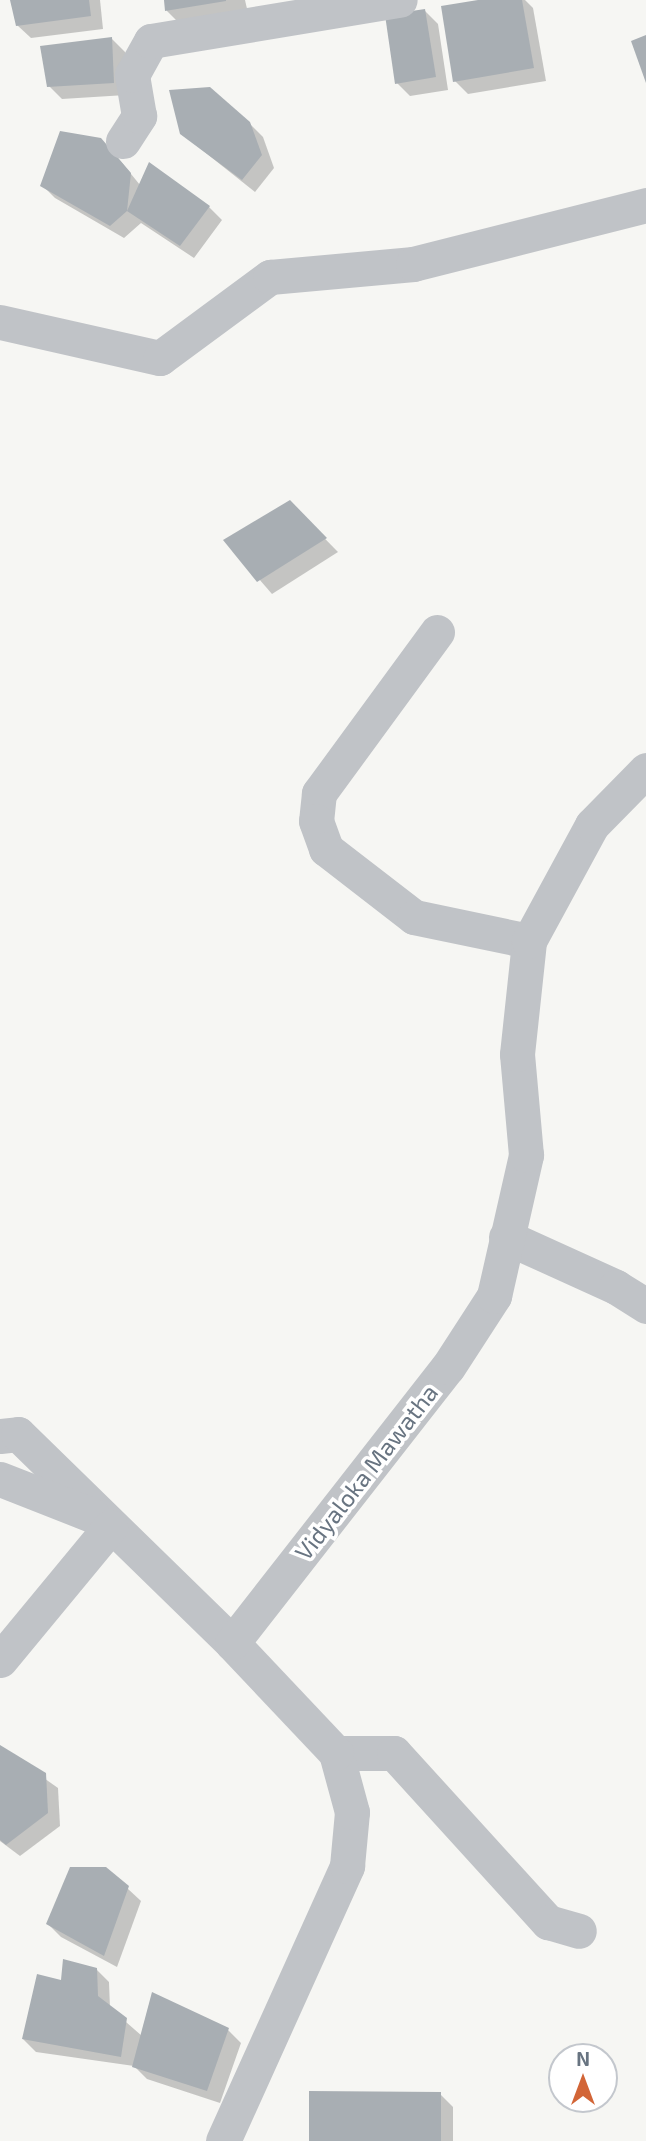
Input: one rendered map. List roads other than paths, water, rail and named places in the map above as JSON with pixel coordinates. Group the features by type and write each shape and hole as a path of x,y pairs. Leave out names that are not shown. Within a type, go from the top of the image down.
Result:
{"street":[{"path":"123,141 139,116 132,75 151,41 400,0"},
{"path":"0,322 160,358 270,277 413,264 646,205"},
{"path":"437,632 320,793 316,821 327,849 414,916 529,941"},
{"name":"Vidyaloka Mawatha","path":"232,1643 447,1367 494,1297 526,1155 517,1054 529,941 592,825 646,771"},
{"path":"506,1237 615,1287 646,1306"},
{"path":"0,1436 18,1433 106,1523 232,1643 336,1753 352,1812 347,1866 223,2141"},
{"path":"0,1479 106,1523"},
{"path":"0,1660 106,1523"},
{"path":"336,1753 394,1753 548,1922 579,1931"}]}
